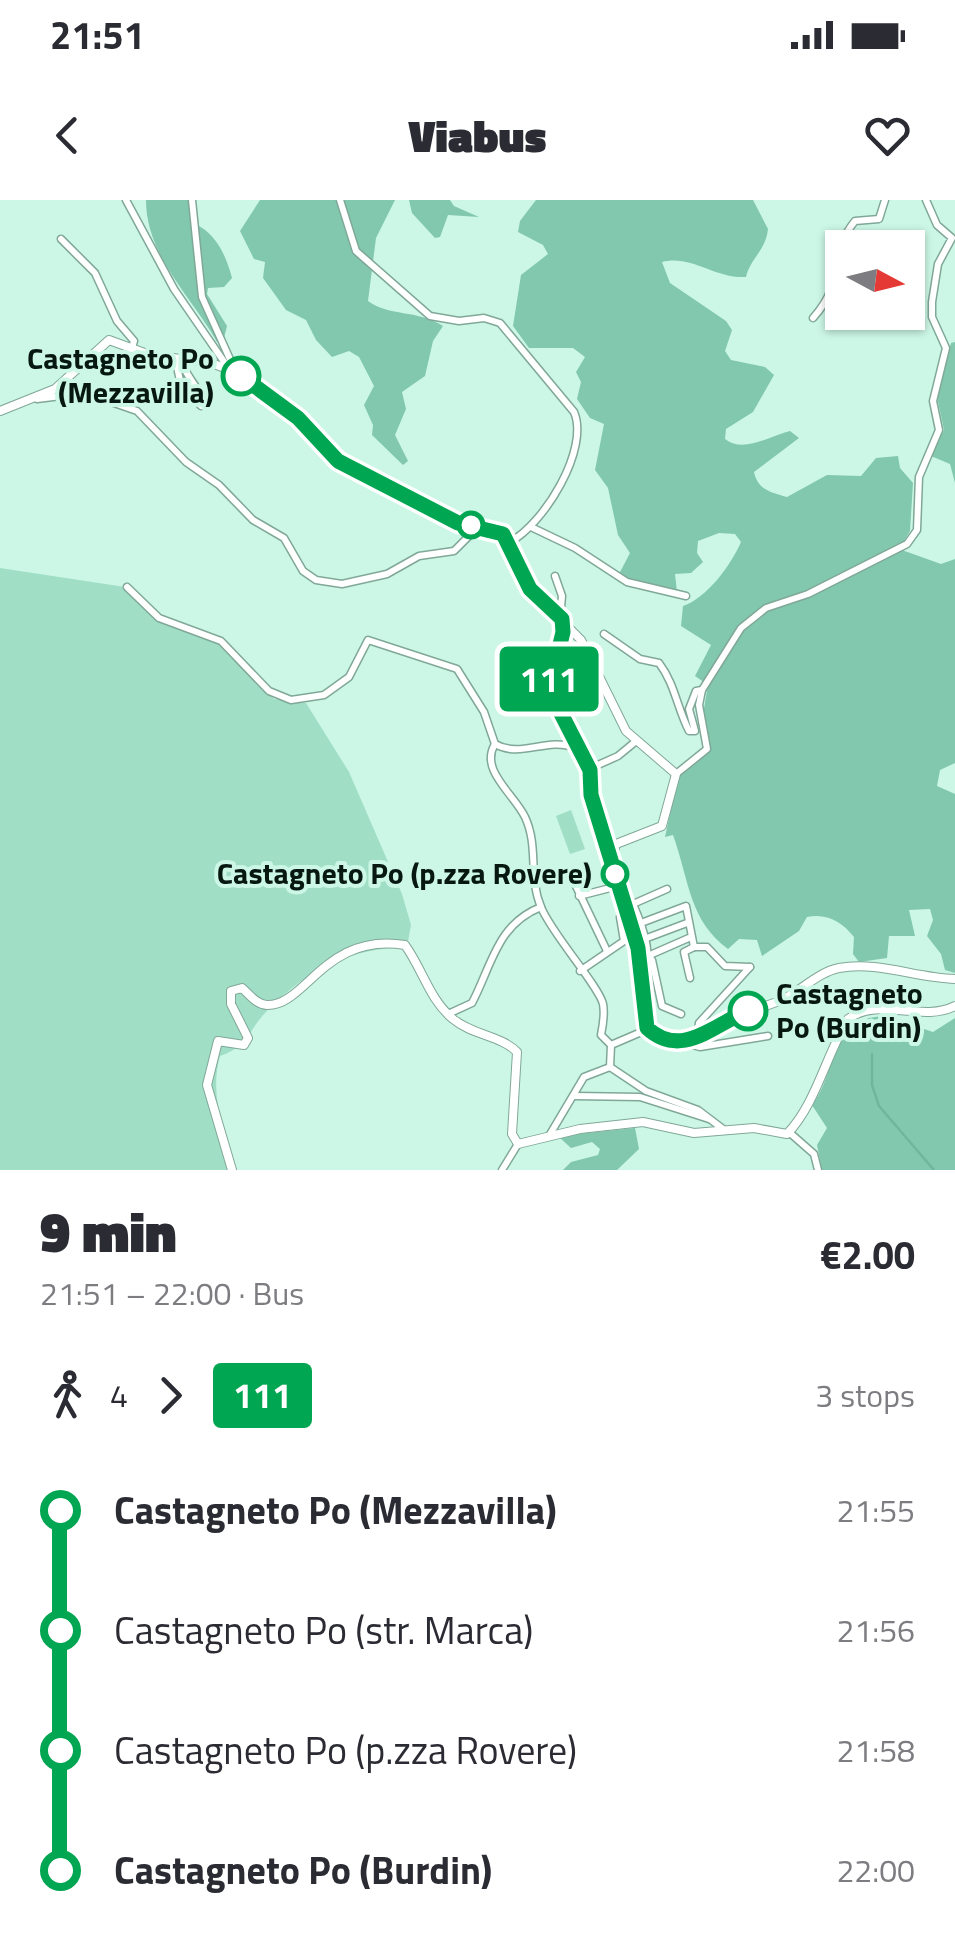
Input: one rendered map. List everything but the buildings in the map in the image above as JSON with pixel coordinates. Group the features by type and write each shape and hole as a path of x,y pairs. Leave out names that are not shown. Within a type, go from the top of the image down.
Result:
{"street":[{"path":"126,200 174,290 233,371 298,418 338,461 400,497 458,523 495,529 510,542 530,589 581,640 635,742 676,774"},
{"path":"192,200 202,297 233,371"},
{"path":"340,200 356,251 417,306 442,320 484,318 500,323 570,404 579,423 577,449 531,527 510,542"},
{"path":"812,318 831,298 844,235 855,220 879,219 885,200"},
{"path":"926,200 937,225 952,238 941,256 932,317 955,363"},
{"path":"61,239 96,273 117,321 133,338 132,348"},
{"path":"37,399 65,381 109,340 233,371"},
{"path":"613,848 662,826 676,774 707,749 701,728 702,690 740,628 766,608 808,594 913,538 920,477 939,430 933,401 946,351"},
{"path":"179,358 202,398 201,406 181,385 179,358"},
{"path":"0,411 37,399 85,393 137,411 186,462 219,485 253,520 284,538 302,571 316,580 342,584 388,574 419,556 454,551 478,526"},
{"path":"531,527 575,548 628,582 686,596"},
{"path":"555,576 562,596 563,632 549,690 590,770 591,795 613,848 618,886 642,923 661,1004 681,1014"},
{"path":"127,588 159,618 221,641 269,691 291,700 314,698 340,685 355,670 368,640 451,665 470,686 495,744 490,764 522,811 534,841 532,875 540,907 602,999 601,1035 611,1045 610,1068"},
{"path":"604,634 640,660 659,663 673,682 677,708 689,731 695,732 690,709 696,691 702,690"},
{"path":"590,770 635,742"},
{"path":"495,744 513,751 554,744 576,748"},
{"path":"574,882 607,951"},
{"path":"580,896 618,886"},
{"path":"580,971 624,941 620,917 628,905 667,890"},
{"path":"628,905 650,1032 670,1042 690,1040 734,1017 782,1000 838,968 879,967 925,978 955,979"},
{"path":"642,923 686,906 694,947"},
{"path":"448,1014 472,1003 505,932 519,918 540,907"},
{"path":"647,938 687,923"},
{"path":"650,957 691,937"},
{"path":"232,1170 207,1081 218,1041 244,1046 248,1038 231,1004 231,991 236,987 260,1003 272,1005 291,995 338,953 400,944 448,1014 474,1034 511,1046 517,1052 512,1134 518,1144"},
{"path":"690,978 684,952 694,947 707,947 725,966 750,967 698,1023 690,1040"},
{"path":"645,988 650,957"},
{"path":"790,1132 816,1092 822,1068 848,1019 872,1010 934,1015 955,1006"},
{"path":"611,1045 639,1033 646,1016"},
{"path":"690,1040 700,1048 768,1036"},
{"path":"550,1136 584,1077 610,1068"},
{"path":"610,1068 646,1091 690,1106 723,1129"},
{"path":"574,1096 640,1097 709,1119"},
{"path":"502,1170 518,1144 643,1122 694,1133 723,1129 790,1132 814,1154 818,1170"}],"green space":[{"path":"146,200 189,200 195,224 220,246 232,278 224,287 208,288 207,294 227,326 223,342 217,342 162,258 148,220"},
{"path":"260,200 395,200 376,238 368,301 443,326 433,341 425,376 402,392 406,409 395,435 408,461 403,465 372,435 373,425 364,405 374,386 359,357 349,351 332,357 316,340 306,320 286,310 263,278 265,262 254,259 240,231"},
{"path":"409,200 450,200 454,206 479,217 448,215 440,237 435,238 412,213"},
{"path":"536,200 753,200 768,229 746,277 683,261 662,262 670,283 726,321 732,330 725,351 731,360 765,367 774,375 753,412 726,429 725,439 740,445 790,431 799,438 754,472 762,487 787,497 827,475 861,476 876,458 898,456 900,468 913,483 910,531 899,549 941,564 955,559 955,763 940,770 937,786 955,794 955,973 945,970 941,954 927,936 933,920 930,909 909,910 915,936 889,936 887,958 859,962 853,954 854,937 827,918 807,917 799,931 762,956 757,940 739,939 728,949 705,926 692,899 673,835 665,837 679,774 711,750 702,720 708,685 695,676 711,645 681,626 683,606 717,580 741,542 735,534 719,533 698,541 697,553 703,562 691,573 675,574 677,592 637,583 619,574 630,553 618,535 608,488 595,470 604,424 590,418 577,399 581,382 576,372 585,357 573,348 529,348 513,326 521,275 548,254 543,245 518,232 520,221"},
{"path":"955,342 955,483 950,464 931,456 944,430 937,397 951,343"},
{"path":"0,568 125,587 165,625 220,641 274,699 306,703 349,772 402,894 411,925 407,947 368,951 315,972 269,1009 244,1042 220,1056 217,1099 235,1170 0,1170"},
{"path":"571,810 585,849 570,854 556,816"},
{"path":"885,1016 933,1032 955,1018 955,1170 822,1170 817,1145 827,1128 812,1105 843,1036 866,1019"},
{"path":"635,1128 639,1149 617,1170 563,1170 571,1162 598,1155 600,1149 592,1142 571,1148 558,1136"}],"waterway":[{"path":"872,1054 872,1085 879,1106 934,1170"}],"bus line":[{"name":"111","path":"241,376 298,418 338,461 400,497 458,523 495,529 510,542 530,589 562,619 559,624 563,632 549,690 552,704 590,770 591,795 638,948 647,1028 666,1040 684,1043 748,1011"}],"place":[{"name":"Castagneto Po (Mezzavilla)","path":"241,376"},
{"name":"Castagneto Po (p.zza Rovere)","path":"615,874"},
{"name":"Castagneto Po (Burdin)","path":"748,1011"}]}
